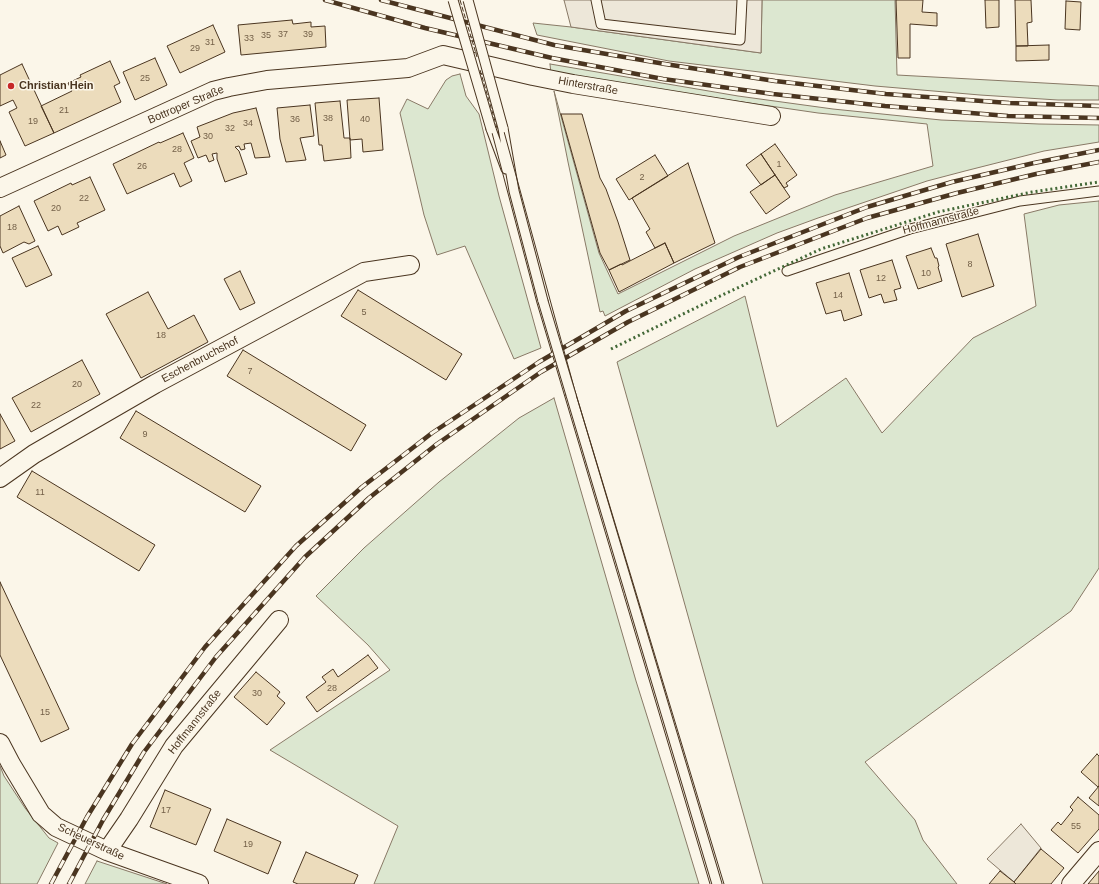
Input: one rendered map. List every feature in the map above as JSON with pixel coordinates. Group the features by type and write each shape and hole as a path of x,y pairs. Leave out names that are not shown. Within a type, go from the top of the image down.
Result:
{"street":[{"name":"Hinterstraße","path":"408,68 443,55 566,83 771,116"},
{"name":"Bottroper Straße","path":"0,188 206,94 224,88 267,80 408,68"},
{"name":"Eschenbruchshof","path":"0,478 34,454 155,384 364,272 410,265"},
{"name":"Hoffmannstraße","path":"107,851 129,819 174,746 279,620"},
{"name":"Scheuerstraße","path":"0,743 41,814 56,827 107,851 199,884"},
{"path":"1071,884 1099,851"}],"lane":[{"path":"453,0 491,129 514,191 544,301 717,884"},
{"path":"468,0 503,128 514,191"},
{"path":"596,0 601,24 740,40 742,0"},
{"name":"Hoffmannstraße","path":"787,271 910,229 1020,201 1099,191"}],"green space":[{"path":"762,0 895,0 897,75 1099,86 1099,100 1058,100 875,86 669,61 537,35 533,23 761,53"},
{"path":"550,64 738,96 833,109 941,120 1099,125 1099,142 1044,151 927,181 818,218 777,233 695,269 605,316 603,311 600,312 554,91 599,253 618,294 734,236 835,195 933,166 927,124 818,113 551,74"},
{"path":"460,74 466,96 479,114 499,196 541,348 514,359 465,246 437,255 424,215 400,113 407,99 428,109 446,80 452,76"},
{"path":"1099,201 1099,568 1071,611 865,762 915,820 923,840 957,884 763,884 617,362 745,296 777,427 846,378 882,433 973,338 1036,306 1024,214 1059,205"},
{"path":"554,398 636,681 699,884 374,884 398,826 270,750 390,670 368,645 316,596 364,548 439,482 519,418"},
{"path":"0,766 4,776 25,808 49,838 58,843 37,884 0,884"},
{"path":"97,861 167,884 85,884"}],"shaded area":[{"path":"564,0 762,0 761,53 571,27"},
{"path":"1021,824 1041,848 1014,882 987,859"}],"building":[{"path":"896,0 923,0 922,12 937,13 937,26 910,24 910,58 898,58"},
{"path":"985,0 999,0 999,27 986,28"},
{"path":"1015,0 1031,0 1032,22 1027,23 1028,46 1016,46"},
{"path":"1066,1 1081,2 1080,30 1065,29"},
{"path":"292,20 293,24 311,22 311,27 325,26 326,47 241,55 238,25"},
{"path":"213,25 225,52 180,73 167,46"},
{"path":"1049,45 1049,60 1016,61 1016,46"},
{"path":"155,58 167,85 135,100 123,72"},
{"path":"110,61 120,83 114,86 121,102 54,133 41,106 72,91 68,83 81,77 80,75"},
{"path":"22,64 54,133 25,146 9,112 17,108 13,100 0,106 0,75"},
{"path":"379,98 383,150 363,152 362,139 350,140 347,100"},
{"path":"340,101 344,138 350,138 351,158 324,161 322,145 319,145 315,103"},
{"path":"310,105 314,136 300,138 306,160 286,162 280,139 277,108"},
{"path":"256,108 270,157 255,158 251,143 244,144 245,149 241,150 239,146 235,147 239,151 247,174 225,182 217,159 217,153 212,154 214,160 209,162 206,155 198,158 191,141 200,137 197,127 233,113"},
{"path":"561,114 582,114 600,178 606,189 630,260 609,270 600,253"},
{"path":"183,133 194,158 184,163 192,181 180,187 174,173 127,194 113,164 159,142 160,143"},
{"path":"0,141 6,155 0,158"},
{"path":"775,144 797,175 786,183 788,186 784,188 761,154"},
{"path":"761,154 775,175 761,185 746,165"},
{"path":"655,155 668,176 629,200 616,179"},
{"path":"688,163 715,243 674,263 665,243 655,248 646,232 650,229 632,198"},
{"path":"775,175 790,197 766,214 750,192"},
{"path":"90,177 105,210 77,223 79,227 62,235 58,226 48,231 34,201 71,183 72,185"},
{"path":"19,206 35,241 29,244 24,242 3,253 0,246 0,216"},
{"path":"978,234 994,286 962,297 946,244"},
{"path":"665,243 674,263 619,292 609,270"},
{"path":"38,246 52,275 26,287 12,258"},
{"path":"931,248 935,258 937,258 942,281 918,289 906,256"},
{"path":"892,260 901,288 894,290 897,300 884,303 881,294 869,298 860,270"},
{"path":"240,271 255,303 240,310 224,279"},
{"path":"849,273 862,315 844,321 841,310 826,314 816,283"},
{"path":"358,290 462,354 446,380 341,316"},
{"path":"148,292 168,329 194,315 208,342 141,378 106,314"},
{"path":"243,350 366,425 351,451 227,376"},
{"path":"82,360 100,394 31,432 12,398"},
{"path":"136,411 261,486 245,512 120,438"},
{"path":"0,414 15,441 0,449"},
{"path":"32,471 155,545 139,571 17,497"},
{"path":"0,582 69,729 41,742 0,655"},
{"path":"368,655 378,668 317,712 306,697 326,682 322,677 333,669 338,677"},
{"path":"256,672 280,692 277,696 285,703 267,725 234,697"},
{"path":"1097,754 1099,756 1098,787 1081,772"},
{"path":"1099,786 1099,806 1089,798"},
{"path":"165,790 211,809 196,845 150,827"},
{"path":"1078,797 1099,815 1099,829 1078,853 1051,830 1058,822 1061,825 1073,810 1070,807"},
{"path":"227,819 281,842 268,874 214,851"},
{"path":"1041,849 1064,868 1051,884 1016,884 1014,882"},
{"path":"306,852 358,875 354,884 298,884 293,882"},
{"path":"1000,871 1014,882 1016,884 989,884"},
{"path":"1099,871 1099,884 1088,884"}],"tram line":[{"path":"503,128 575,391 724,884"},
{"path":"491,129 537,303 710,884"}],"railway":[{"path":"325,0 425,28 552,58 663,79 773,94 885,106 1008,116 1099,118"},
{"path":"381,0 554,45 775,81 886,94 1009,103 1099,106"},
{"path":"51,884 87,817 132,744 205,647 296,546 362,487 432,433 539,362 626,311 739,257 867,207 952,182 1099,150"},
{"path":"69,884 103,820 144,752 216,657 305,557 369,498 437,444 541,372 628,322 740,267 867,218 957,193 1036,174 1099,162"}],"hedge":[{"path":"611,349 821,249 938,212 1032,192 1099,182"}],"fence":[{"path":"460,0 477,57"},
{"path":"480,70 497,128"}],"place":[{"name":"Christian Hein","path":"11,86"}]}
